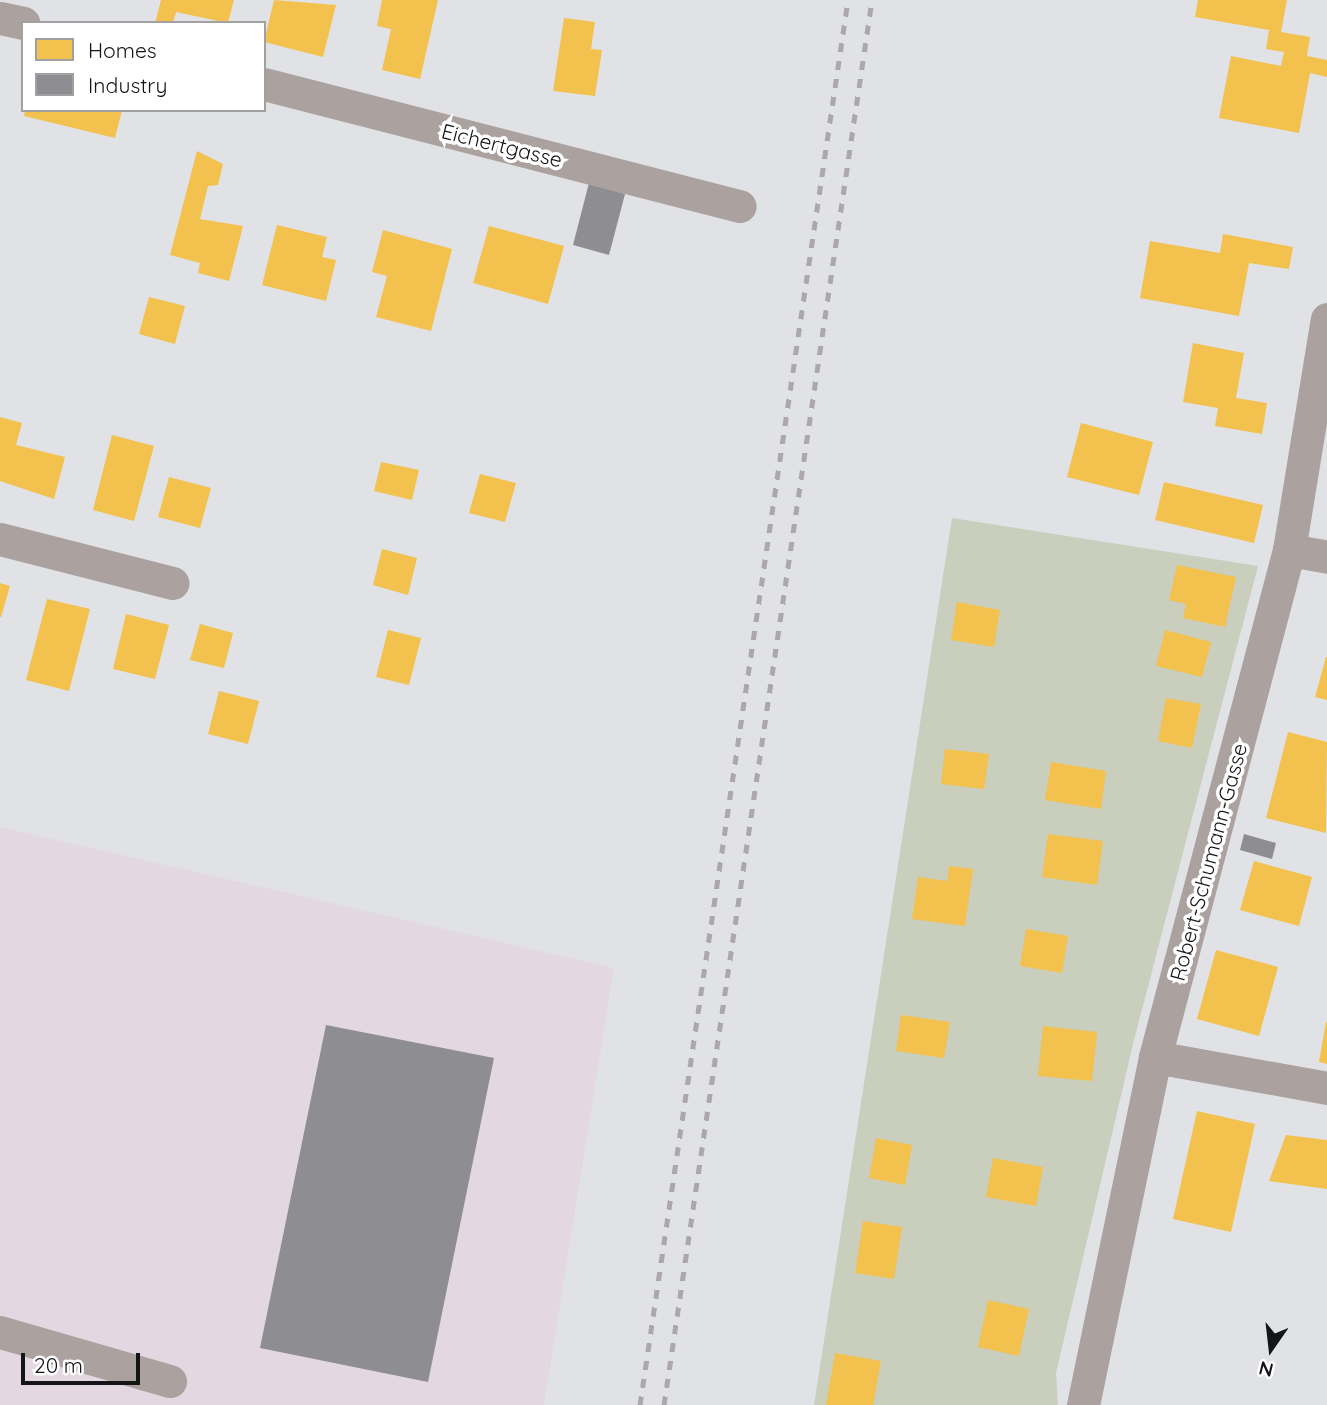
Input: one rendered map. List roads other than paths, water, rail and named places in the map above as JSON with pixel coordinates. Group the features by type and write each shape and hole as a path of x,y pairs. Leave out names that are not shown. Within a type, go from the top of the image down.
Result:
{"street":[{"path":"0,18 21,23"},
{"name":"Eichertgasse","path":"266,86 740,206"},
{"name":"Robert-Schumann-Gasse","path":"1083,1405 1155,1057 1289,550 1327,319"},
{"path":"0,539 172,583"},
{"path":"1289,550 1327,557"},
{"path":"1155,1057 1327,1088"},
{"path":"0,1332 170,1381"}],"railway":[{"path":"640,1405 848,0"},
{"path":"664,1405 872,0"}]}
